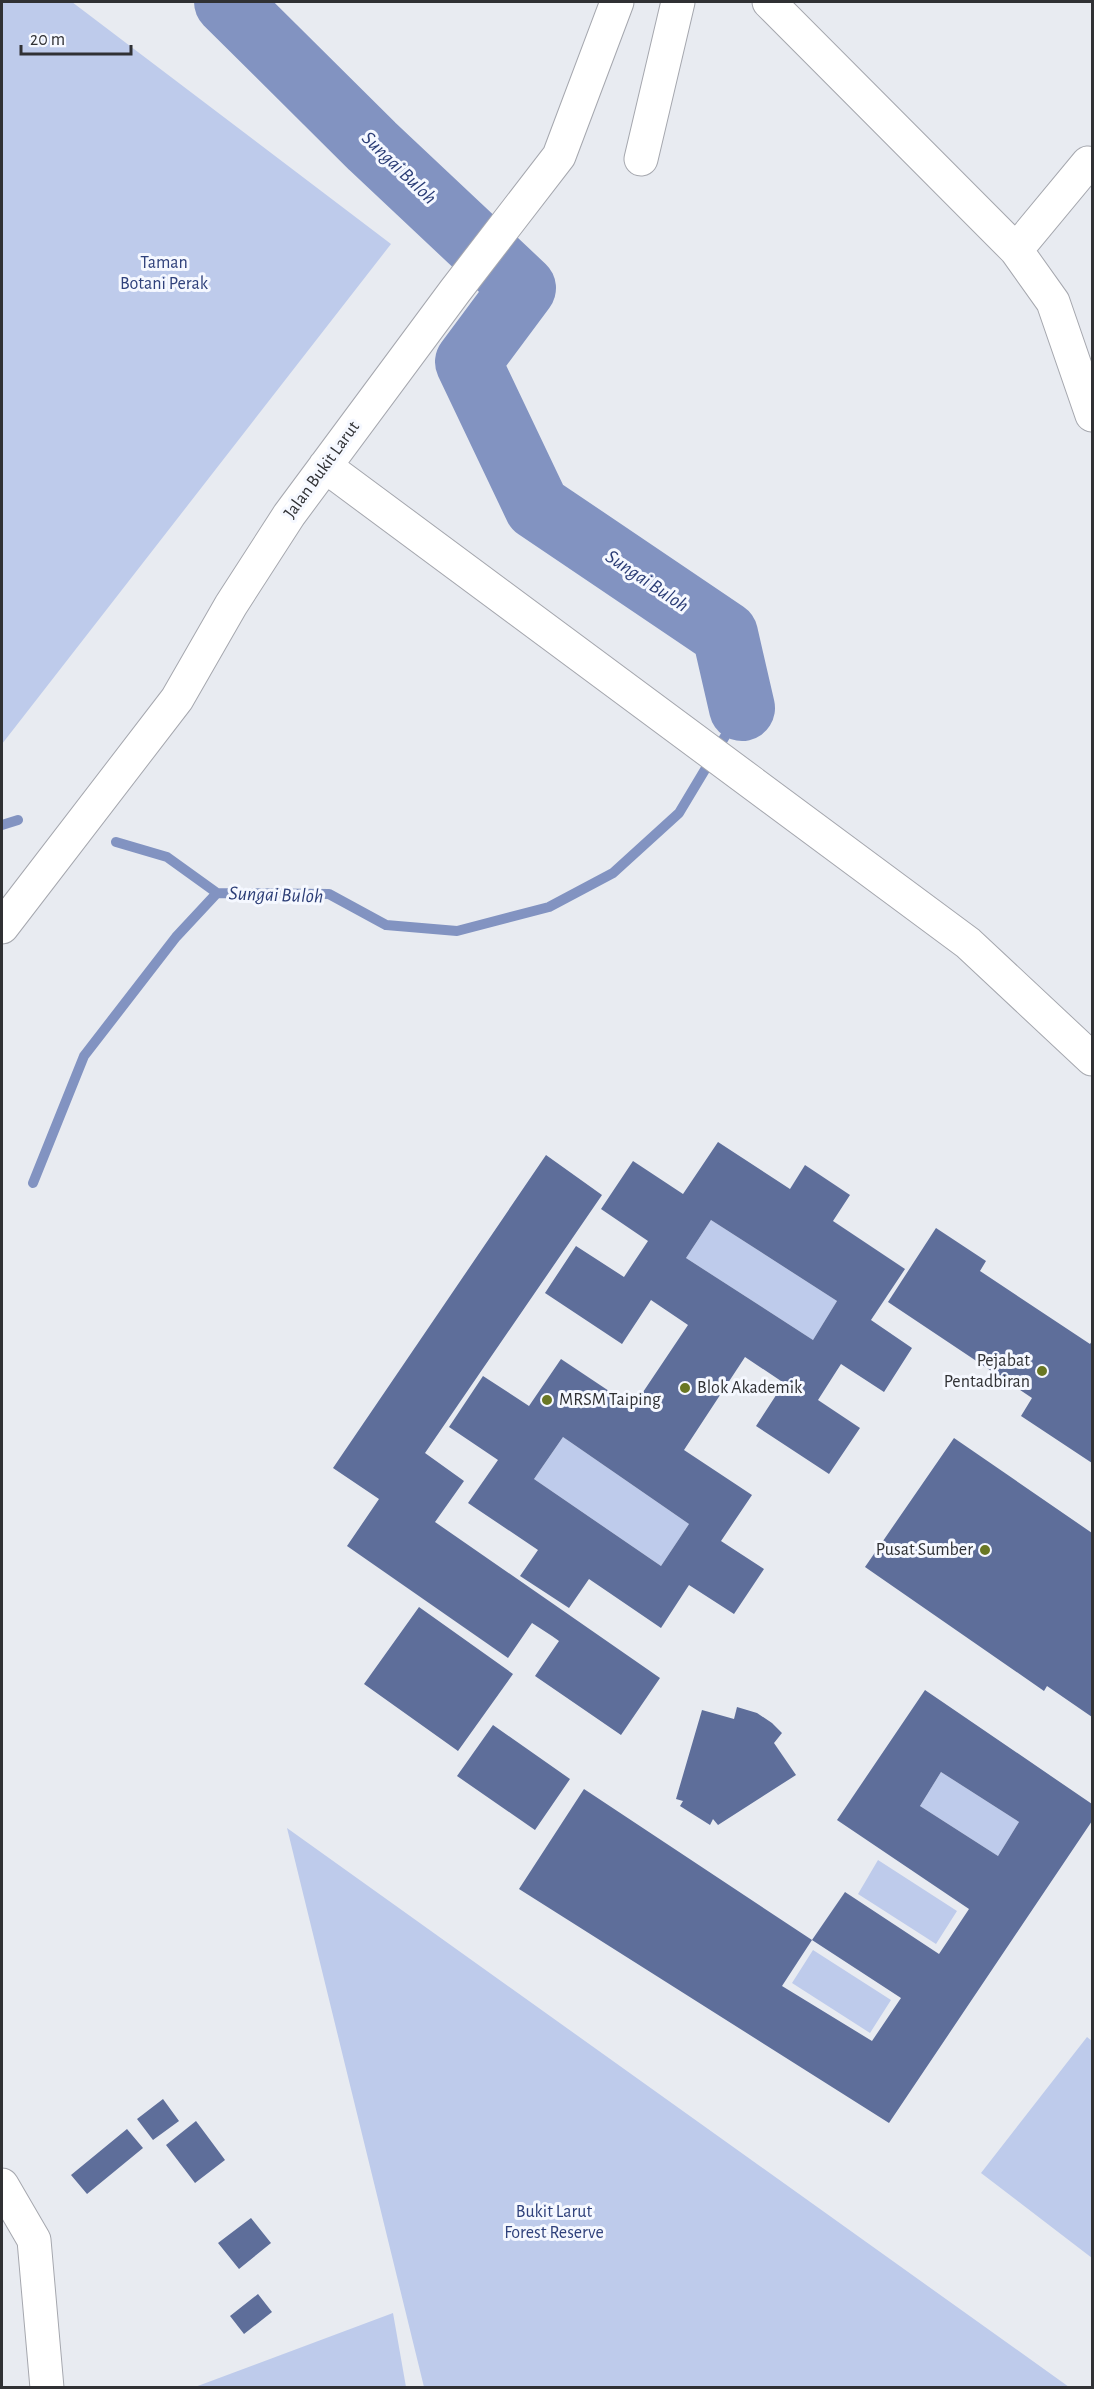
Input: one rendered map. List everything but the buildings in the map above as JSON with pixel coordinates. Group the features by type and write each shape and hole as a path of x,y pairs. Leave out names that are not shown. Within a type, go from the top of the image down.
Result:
{"street":[{"name":"Jalan Bukit Larut","path":"2,927 177,699 231,605 289,515 455,291 559,156 617,2"},
{"path":"641,159 678,2"},
{"path":"769,2 1016,250 1053,302 1092,415"},
{"path":"1016,250 1088,163"},
{"path":"325,466 968,943 1092,1059"},
{"path":"2,2185 34,2240 47,2388"}],"green space":[{"name":"Taman Botani Perak","path":"2,2 72,2 391,244 2,744"},
{"path":"711,1220 837,1301 813,1340 686,1258"},
{"path":"563,1437 689,1524 661,1566 534,1479"},
{"path":"941,1772 1019,1822 998,1856 920,1806"},
{"name":"Bukit Larut Forest Reserve","path":"287,1828 1069,2387 424,2387"},
{"path":"878,1860 957,1911 936,1944 858,1894"},
{"path":"813,1950 891,2000 870,2033 792,1983"},
{"path":"1087,2037 1092,2041 1092,2258 981,2173"},
{"path":"393,2313 406,2387 195,2387"}],"waterway":[{"name":"Sungai Buloh","path":"227,2 372,146 523,288 468,362 537,507 725,634 742,708"},
{"name":"Sungai Buloh","path":"217,893 329,894 386,925 457,931 549,907 613,873 679,813 742,708"},
{"path":"2,825 18,820"},
{"path":"116,842 167,857 217,893"},
{"path":"33,1183 84,1056 176,937 217,893"}],"place":[{"name":"Pejabat Pentadbiran","path":"1042,1371"},
{"name":"Blok Akademik","path":"685,1388"},
{"name":"MRSM Taiping","path":"547,1400"},
{"name":"Pusat Sumber","path":"985,1550"}]}
